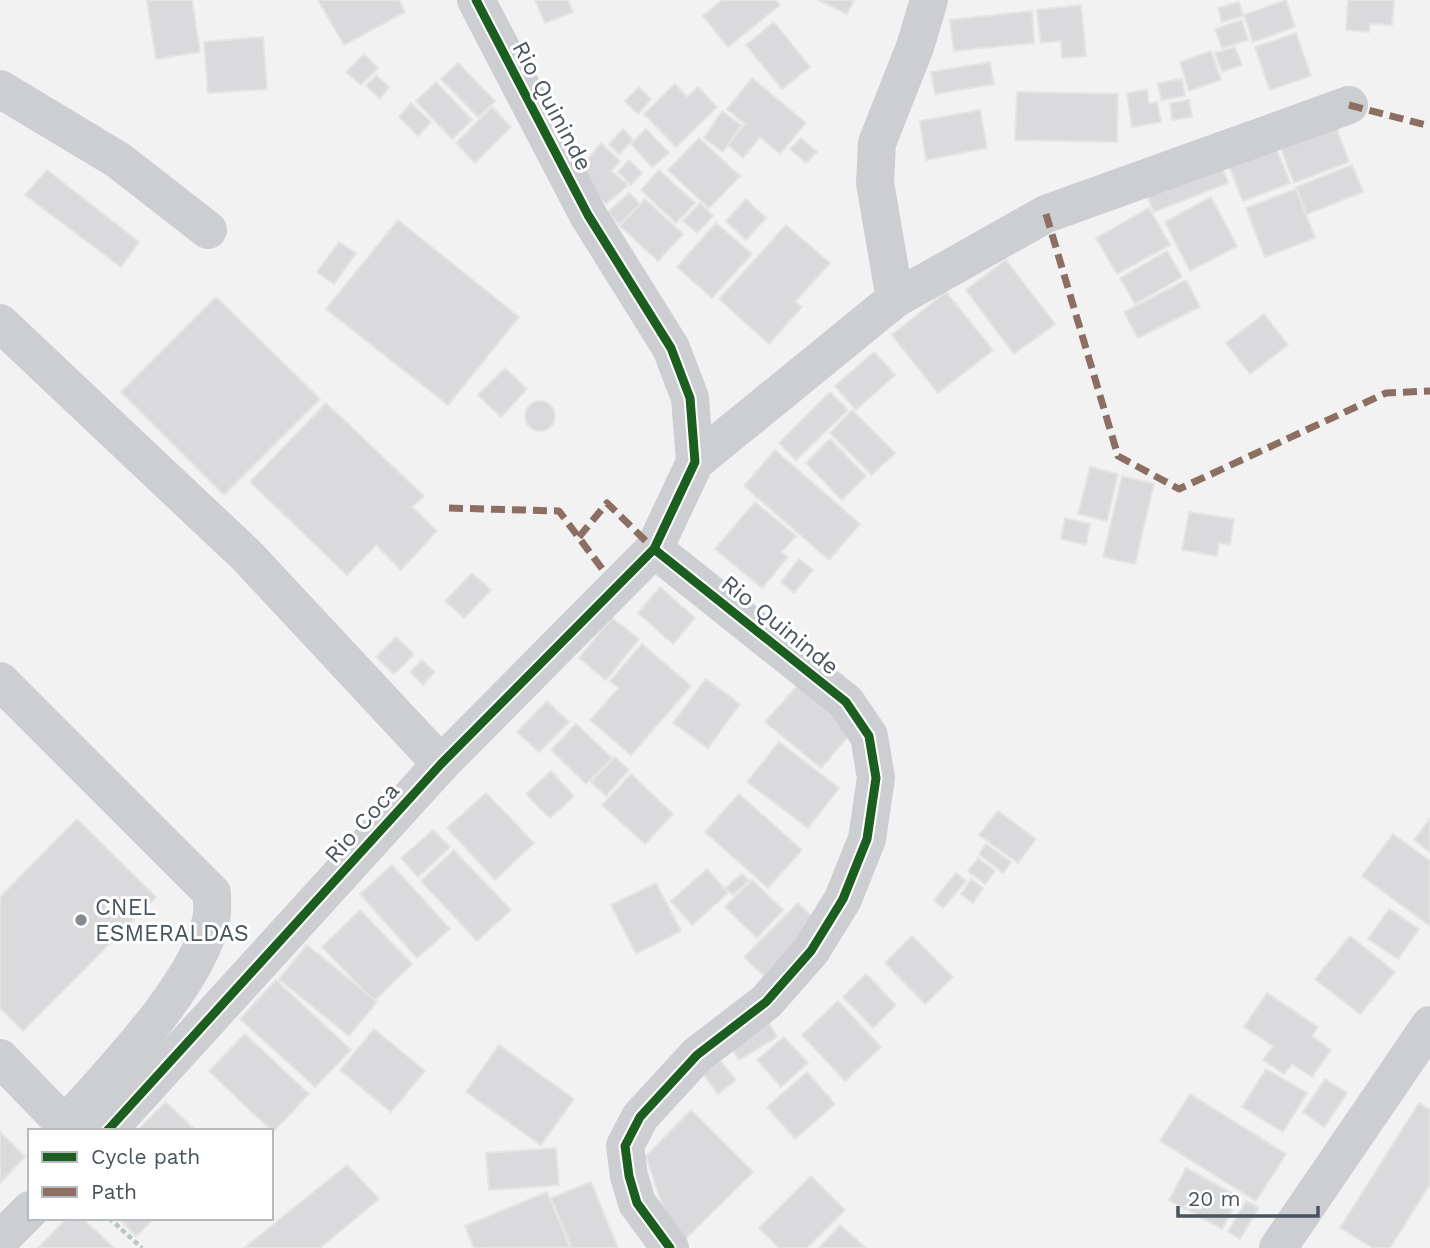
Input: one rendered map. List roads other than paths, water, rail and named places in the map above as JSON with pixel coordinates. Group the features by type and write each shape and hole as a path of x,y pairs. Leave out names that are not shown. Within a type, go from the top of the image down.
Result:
{"street":[{"path":"895,299 874,183 877,143 915,47 929,0"},
{"name":"Rio Quininde","path":"477,1 588,215 671,348 691,398 695,462 654,549 846,702 869,736 876,778 867,839 843,899 811,951 766,1002 697,1055 639,1117 625,1146 629,1176 637,1203 670,1248"},
{"path":"0,89 118,160 208,230"},
{"path":"695,462 895,299 1046,214 1349,105"},
{"path":"0,323 247,556 441,764"},
{"name":"Rio Coca","path":"109,1129 441,764 654,549"},
{"path":"0,681 212,893 212,918 202,947 161,1014 68,1128 0,1058"},
{"path":"1278,1248 1430,1025"},
{"path":"0,1240 28,1212"}],"place":[{"name":"CNEL ESMERALDAS","path":"81,920"}]}
